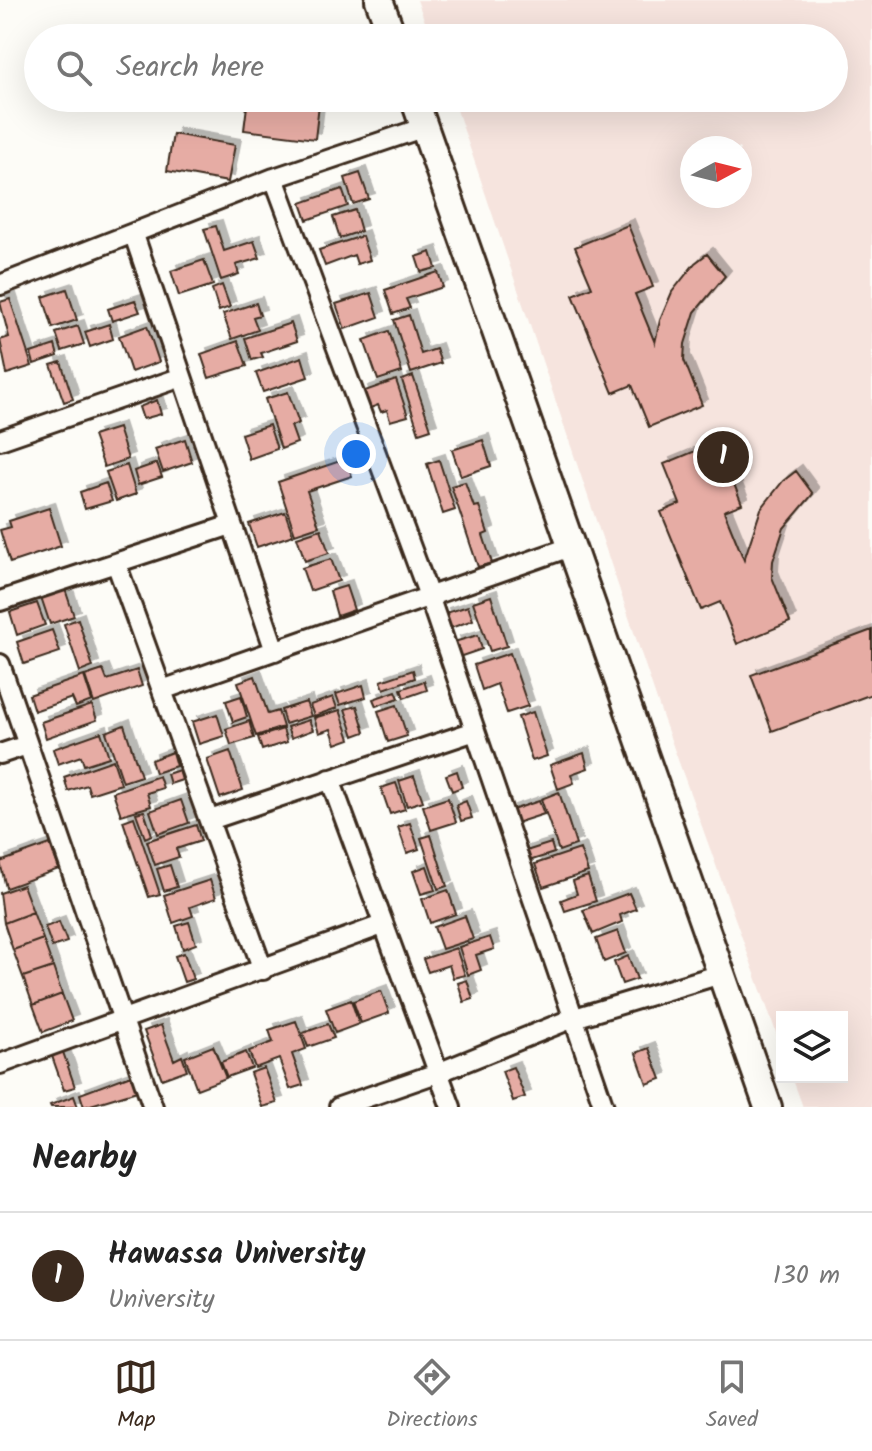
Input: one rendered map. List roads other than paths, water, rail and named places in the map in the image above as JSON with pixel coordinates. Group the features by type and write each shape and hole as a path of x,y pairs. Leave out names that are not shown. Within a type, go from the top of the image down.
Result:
{"street":[{"path":"379,0 388,24"},
{"path":"419,112 768,1107"},
{"path":"0,285 274,178 425,127"},
{"path":"274,178 429,596 571,1019 604,1107"},
{"path":"134,235 275,651"},
{"path":"0,440 182,377"},
{"path":"0,601 231,525"},
{"path":"162,690 573,546"},
{"path":"116,563 263,970"},
{"path":"0,664 121,1022 153,1107"},
{"path":"210,820 475,731"},
{"path":"0,754 27,745"},
{"path":"330,779 451,1107"},
{"path":"0,1064 382,925"},
{"path":"339,1107 440,1072 571,1019 721,974"}],"place":[{"name":"Hawassa University","path":"723,457"}]}
